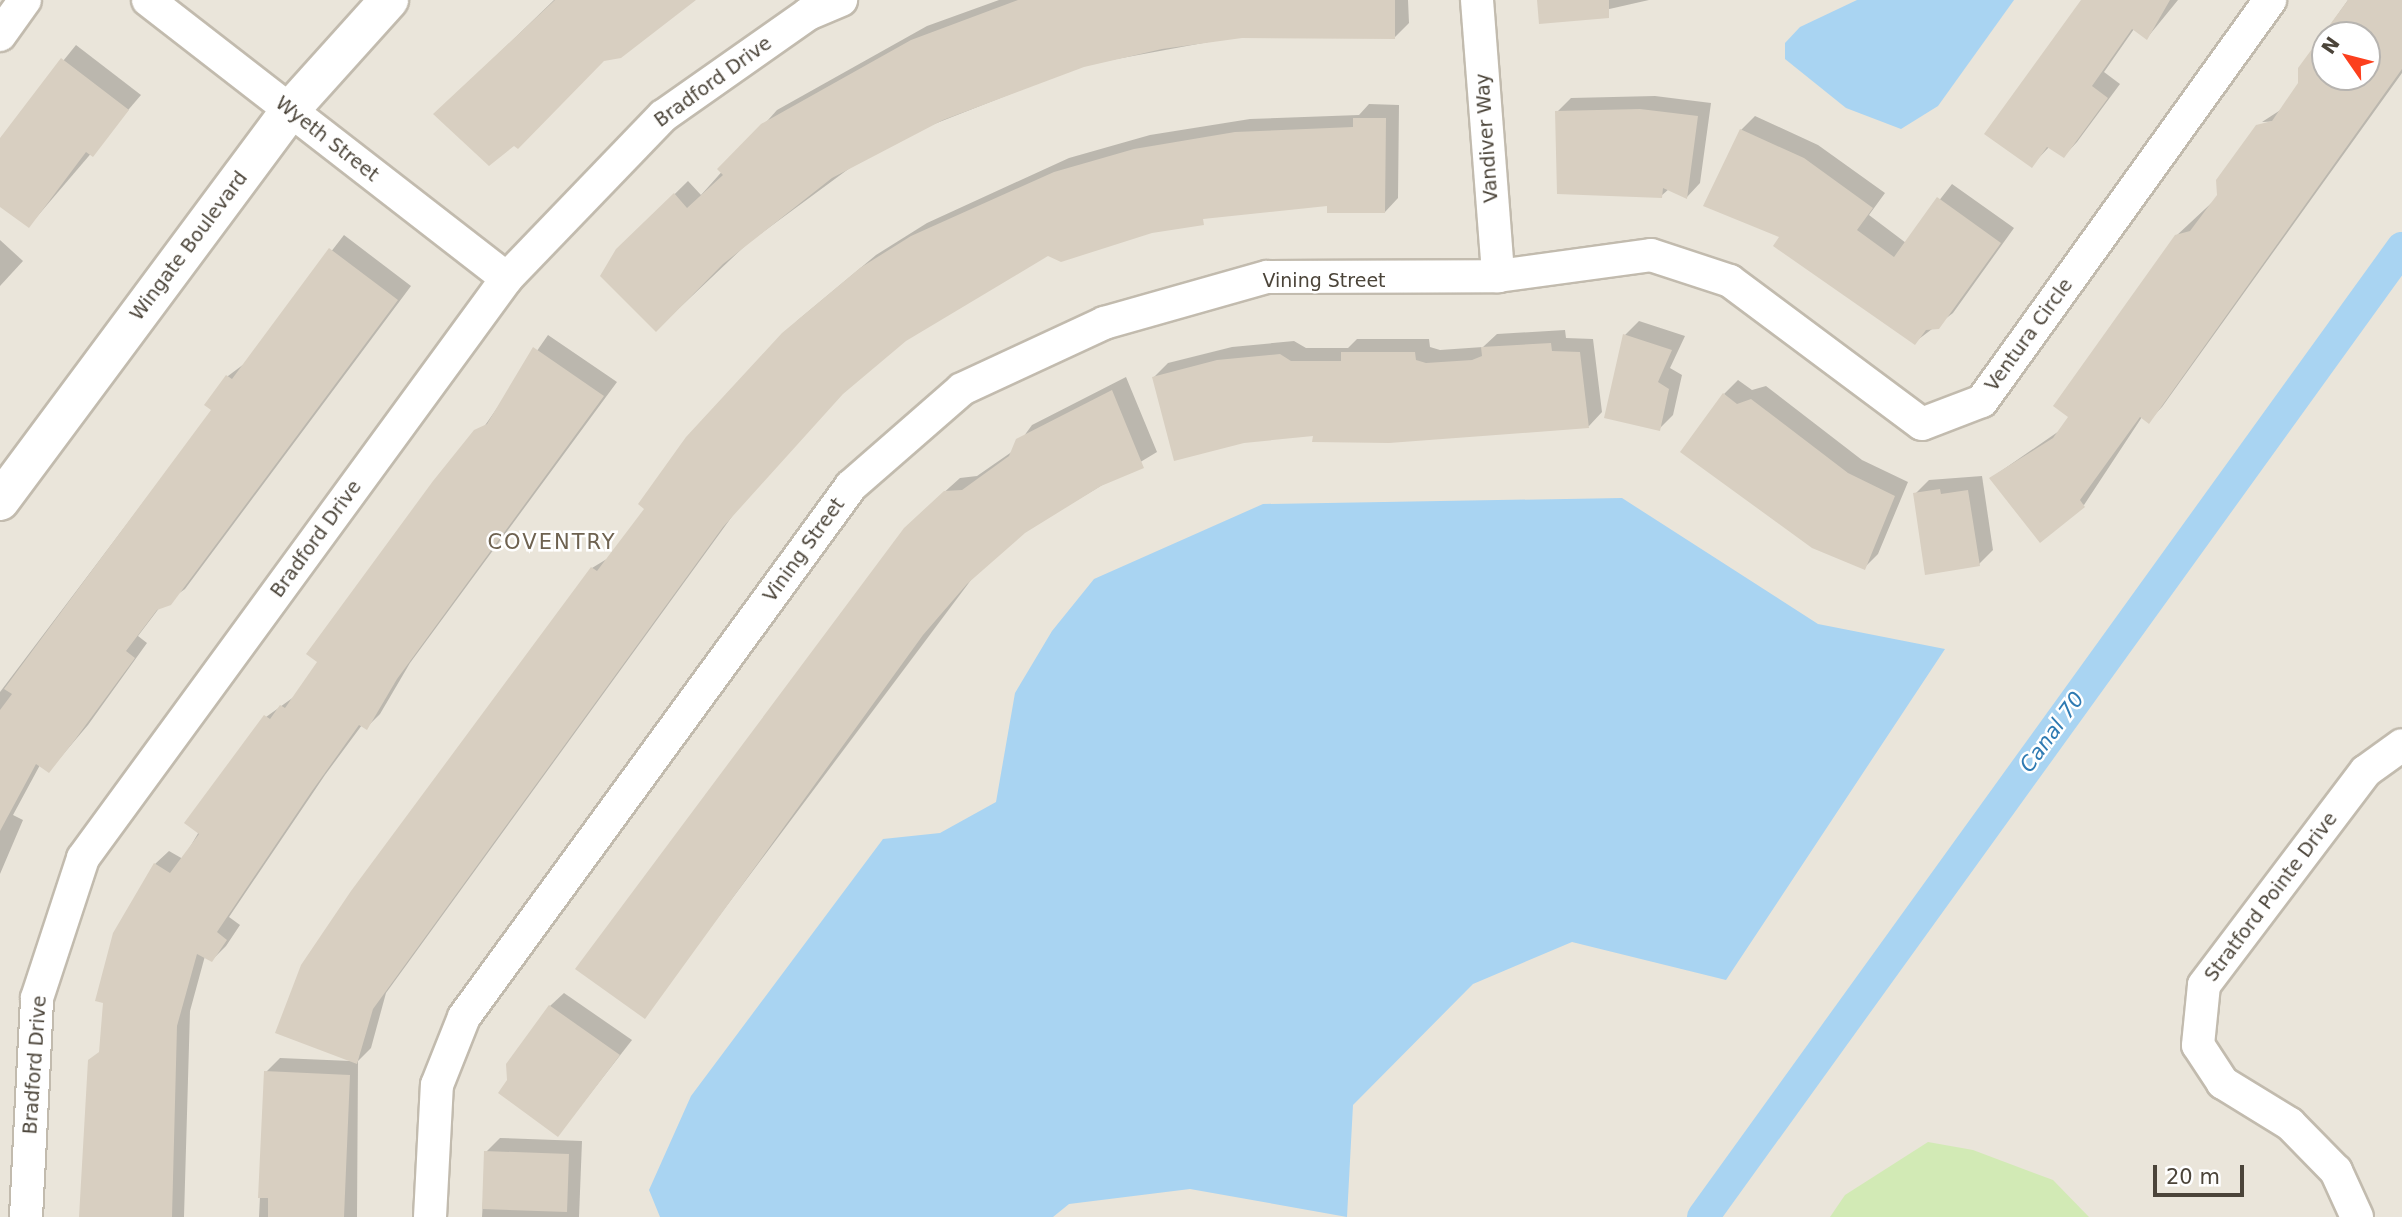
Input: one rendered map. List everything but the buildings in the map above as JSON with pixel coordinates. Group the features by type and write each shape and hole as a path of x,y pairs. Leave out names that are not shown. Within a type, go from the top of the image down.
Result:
{"street":[{"path":"0,35 25,0"},
{"name":"Wyeth Street","path":"148,0 507,278"},
{"name":"Wingate Boulevard","path":"0,501 289,110 389,0"},
{"name":"Bradford Drive","path":"26,1217 37,998 83,858 507,278 663,116 808,14 841,0"},
{"name":"Vandiver Way","path":"1477,0 1498,276"},
{"name":"Ventura Circle","path":"1498,276 1651,255 1730,281 1922,425 1982,401 2270,0"},
{"name":"Vining Street","path":"430,1217 436,1085 464,1017 851,485 962,389 1104,323 1267,277 1498,276"},
{"name":"Stratford Pointe Drive","path":"2357,1217 2336,1171 2290,1124 2223,1083 2197,1045 2204,985 2365,771 2402,745"}],"shaded area":[{"path":"0,0 2402,0 2402,1217 0,1217"}],"green space":[{"path":"1928,1142 1973,1150 2053,1180 2089,1217 1830,1217 1845,1195"}],"water":[{"path":"1857,0 2014,0 1938,106 1901,129 1846,108 1785,59 1785,43 1800,27"},
{"path":"1622,498 1818,624 1945,649 1726,980 1572,942 1473,984 1353,1105 1347,1217 1190,1189 1069,1204 1053,1217 660,1217 649,1190 691,1096 883,839 940,833 996,802 1015,693 1052,631 1094,579 1263,504"}],"waterway":[{"name":"Canal 70","path":"1703,1217 2402,248"}],"district":[{"name":"COVENTRY","path":"552,542"}]}
